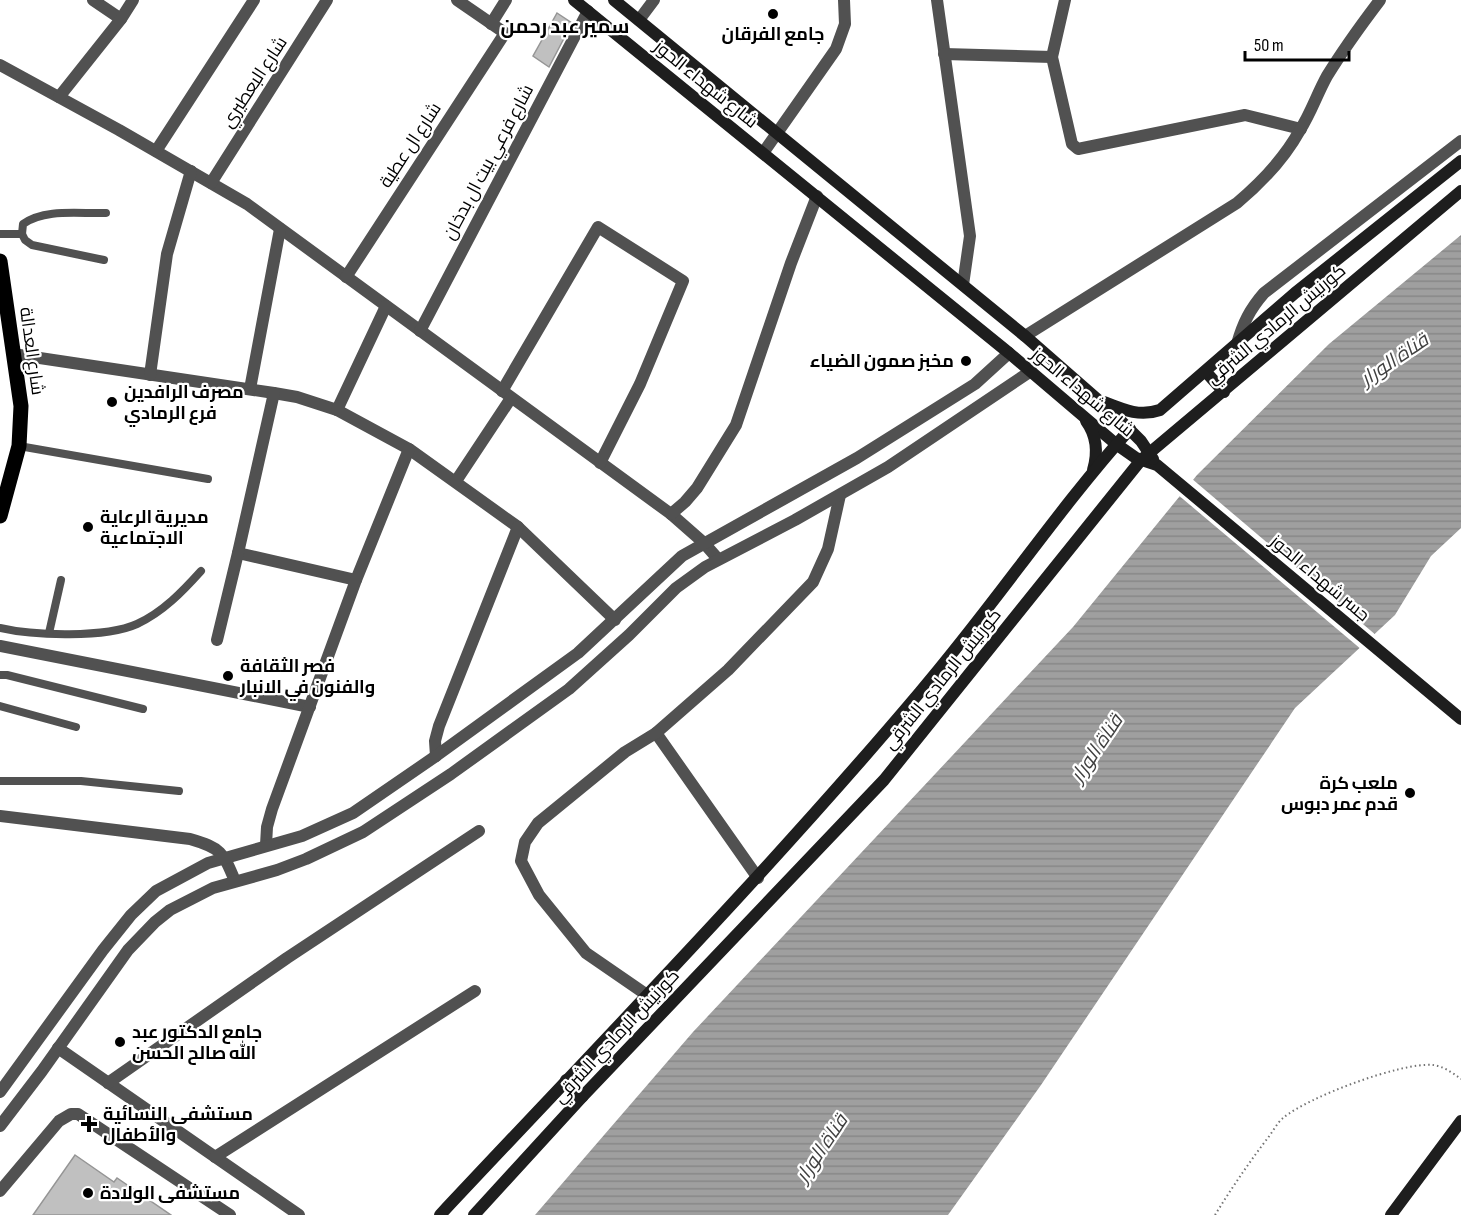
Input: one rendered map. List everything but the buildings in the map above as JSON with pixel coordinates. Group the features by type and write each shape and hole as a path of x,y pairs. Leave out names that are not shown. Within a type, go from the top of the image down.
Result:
{"main road":[{"name":"شارع شهداء الحوز","path":"574,0 1010,353 1083,418 1116,444 1145,456 1157,465"},
{"name":"شارع شهداء الحوز","path":"614,0 1025,336 1130,429 1145,456"},
{"name":"كورنيش الرمادي الشرقي","path":"1098,399 1133,413 1151,413 1160,410 1295,293 1461,161"},
{"name":"كورنيش الرمادي الشرقي","path":"474,1215 582,1097 884,780 1145,456 1461,191"},
{"name":"شارع العدالة","path":"0,261 21,406 19,446 0,516"},
{"path":"1206,372 1224,392"},
{"path":"1083,418 1089,425 1095,442 1095,460 1089,477"},
{"name":"كورنيش الرمادي الشرقي","path":"440,1215 758,878 922,691 1089,477 1130,429"},
{"name":"جسر شهداء الحوز","path":"1157,465 1461,719"},
{"path":"566,1080 582,1097"},
{"path":"1391,1215 1461,1121"}],"street":[{"path":"93,0 121,19"},
{"path":"59,97 121,19 133,0"},
{"path":"156,151 254,0"},
{"path":"457,0 491,24 506,0"},
{"path":"639,20 654,0"},
{"path":"763,153 836,49 845,24 844,0"},
{"path":"937,0 970,236 963,285"},
{"path":"1065,0 1052,57 1072,144 1078,149 1245,115 1301,129"},
{"path":"1025,336 1237,203 1262,182 1284,157 1326,79 1356,31 1380,0"},
{"name":"شارع البعطيري","path":"210,183 321,2"},
{"name":"شارع فرعي بيت ال بدخان","path":"420,331 588,11"},
{"name":"شارع ال عطية","path":"346,277 505,33 491,24"},
{"path":"944,54 1052,57"},
{"path":"0,65 247,204 671,514 704,543 718,560"},
{"path":"1237,344 1242,325 1251,308 1264,293 1461,141"},
{"path":"150,375 167,254 191,171"},
{"path":"671,514 697,488 736,425 779,297 817,196"},
{"path":"456,481 507,395 598,227 683,281 640,384 600,463"},
{"path":"250,389 280,229"},
{"path":"337,410 386,306"},
{"path":"0,1092 97,958 143,902 156,891 208,863 302,836 353,813 556,671 615,620 672,564 704,543 857,458 975,384 1010,353"},
{"path":"13,354 274,393 297,397 337,410 409,449 518,527 615,620"},
{"path":"0,1126 128,950 148,929 184,901 213,888 277,870 335,846 363,831 510,732 568,688 621,642 676,588 718,560 840,495 935,437 1031,371"},
{"path":"217,640 274,393"},
{"path":"266,845 267,827 272,809 356,580 409,449"},
{"path":"647,995 586,952 539,895 521,861 525,842 538,823 625,752 656,733 728,670 813,582 828,549 840,495"},
{"path":"436,756 435,741 439,726 518,527"},
{"path":"238,553 356,580"},
{"path":"0,646 310,707"},
{"path":"656,733 758,878"},
{"path":"0,816 180,837 218,850 225,857 235,881"},
{"path":"108,1083 296,952 479,831"},
{"path":"215,1157 475,992"},
{"path":"58,1048 299,1215"},
{"path":"0,1191 59,1121 71,1114 78,1114 230,1215"}],"lane":[{"path":"104,260 32,245 25,240 22,234 23,224 32,218 46,215 106,213"},
{"path":"0,234 22,234"},
{"path":"19,446 208,479"},
{"path":"0,628 20,633 102,633 137,624 177,597 201,571"},
{"path":"50,633 61,580"},
{"path":"0,675 143,709"},
{"path":"0,706 76,727"},
{"path":"0,781 81,781 179,791"}],"path":[{"path":"1215,1215 1237,1179 1282,1118 1320,1096 1358,1081 1416,1066 1433,1065 1461,1079"}],"water":[{"name":"قناة الورار","path":"1461,235 1461,528 1431,556 1395,615 1295,708 1041,1085 948,1215 535,1215 693,1032 1073,627 1197,475 1329,344"}],"pier":[{"path":"1191,478 1377,636 1362,650 1177,494"}],"place":[{"name":"جامع الفرقان","path":"773,14"},
{"name":"مخبز صمون الضياء","path":"966,361"},
{"name":"مصرف الرافدين فرع الرمادي","path":"112,402"},
{"name":"مديرية الرعاية الاجتماعية","path":"88,527"},
{"name":"فصر الثقافة والفنون في الانبار","path":"228,676"},
{"name":"ملعب كرة قدم عمر دبوس","path":"1410,793"},
{"name":"جامع الدكتور عبد الله صالح الحسن","path":"120,1042"},
{"name":"مستشفى النسائية والأطفال","path":"89,1124"},
{"name":"مستشفى الولادة","path":"88,1193"}],"district":[{"name":"سمير عبد رحمن","path":"565,26"}]}
